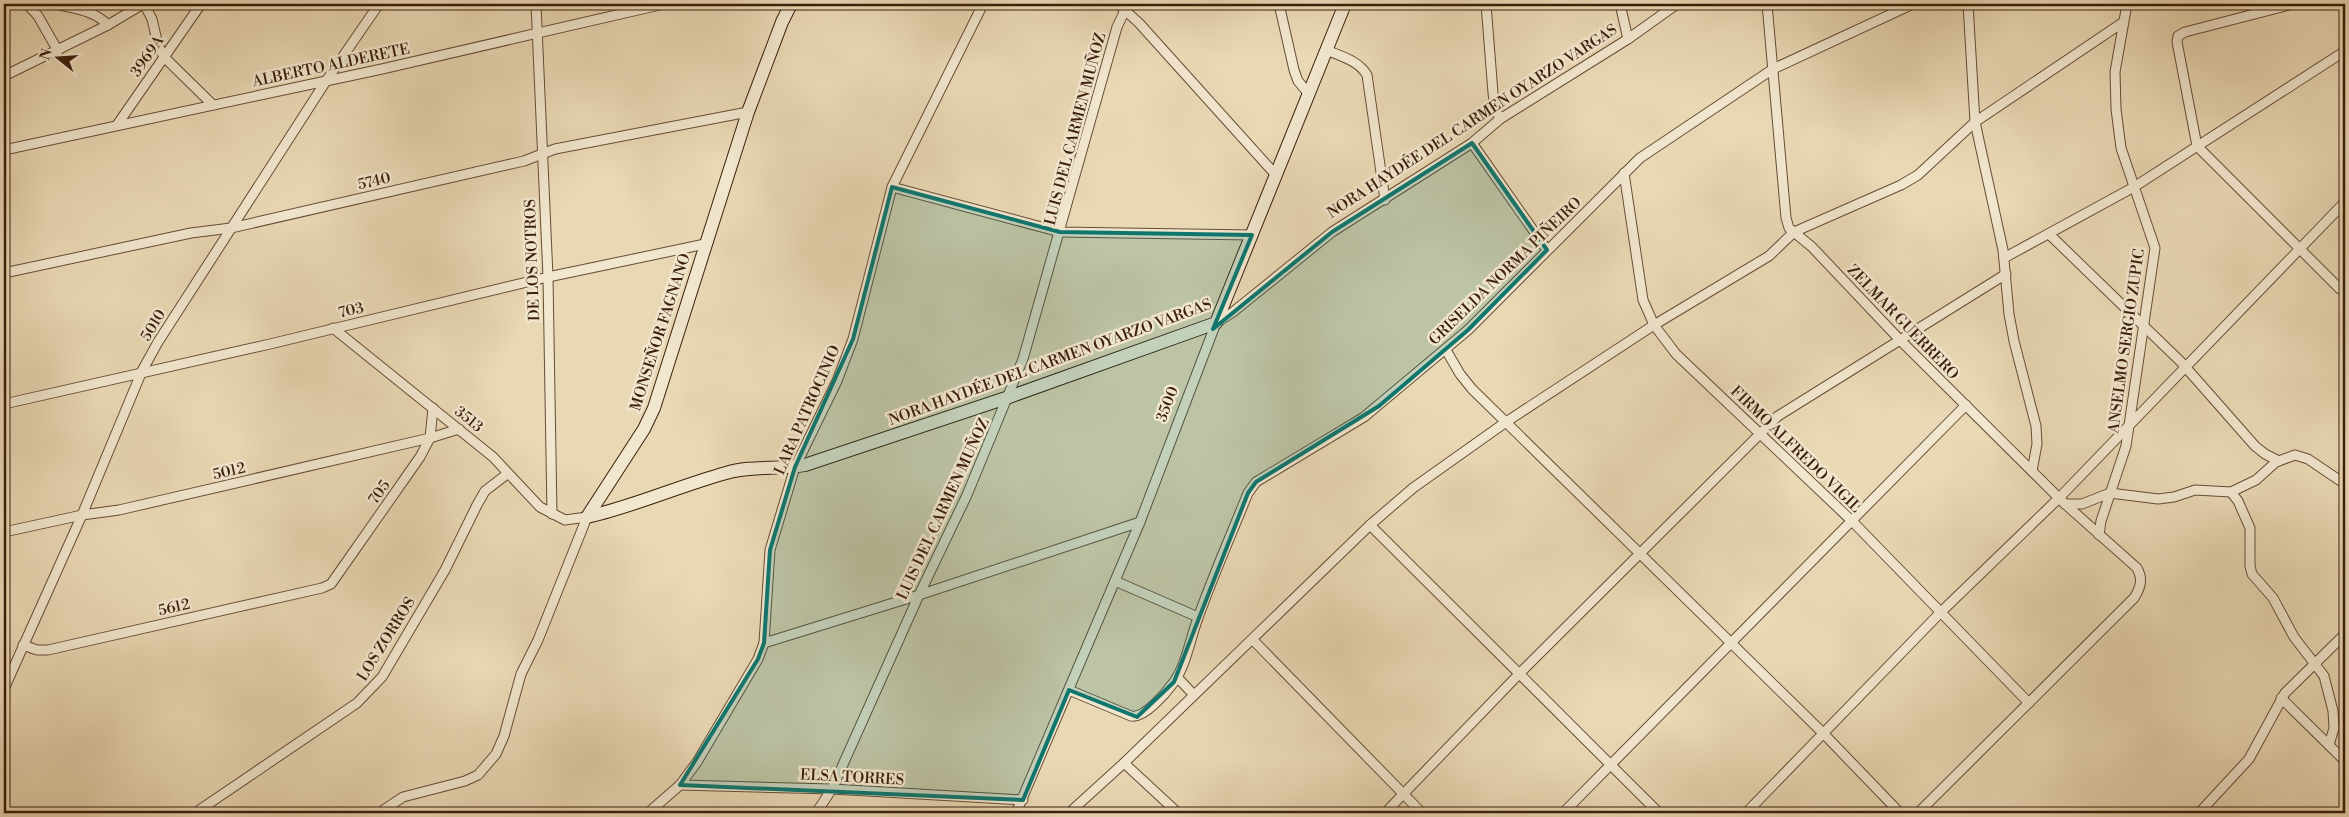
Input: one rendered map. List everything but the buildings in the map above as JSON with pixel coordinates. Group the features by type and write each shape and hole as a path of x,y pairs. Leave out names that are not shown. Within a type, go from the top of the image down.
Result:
{"street":[{"path":"27,4 38,16 58,51"},
{"path":"55,4 90,12 100,16 108,25"},
{"path":"4,76 58,51 144,4 152,19 158,45 164,57 213,105"},
{"name":"3969A","path":"117,125 201,4"},
{"name":"5010","path":"4,690 82,515 142,371 158,342 231,228 326,81 379,4"},
{"name":"DE LOS NOTROS","path":"536,4 541,154 548,277 552,514"},
{"name":"ALBERTO ALDERETE","path":"4,150 326,81 536,34 642,7 664,4"},
{"name":"MONSEÑOR FAGNANO","path":"378,813 403,796 466,781 478,775 496,754 504,736 521,674 538,640 572,550 588,517 644,429 654,408 704,244 748,112 782,22 791,4"},
{"name":"LARA PATROCINIO","path":"648,813 680,785 697,762 758,658 764,643 770,550 795,467 837,381 853,339 892,187 983,4"},
{"path":"1279,4 1294,70 1298,81 1308,93"},
{"name":"3500","path":"1016,813 1140,522 1216,323 1345,4"},
{"path":"1486,4 1493,93 1495,108 1500,119"},
{"path":"1620,4 1628,39"},
{"name":"NORA HAYDÉE DEL CARMEN OYARZO VARGAS","path":"588,517 625,508 726,473 746,469 795,467 1009,397 1216,323 1233,312 1332,232 1472,143 1500,119 1628,39 1677,4"},
{"name":"ZELMAR GUERRERO","path":"1767,4 1786,218 1789,228 1812,247 1900,340 2062,501 2137,568 2141,576 2140,588 2134,598 2029,702"},
{"name":"GRISELDA NORMA PIÑEIRO","path":"1069,690 1137,717 1144,714 1177,677 1183,665 1198,617 1248,493 1256,482 1364,416 1446,350 1640,158 1773,69 1913,4"},
{"path":"1968,4 1975,122 2004,258 2014,341 2036,426 2037,444 2032,471"},
{"name":"ANSELMO SERGIO ZUPIC","path":"2099,535 2101,521 2126,446 2155,248 2121,148 2115,93 2115,72 2122,23 2127,4"},
{"path":"2293,4 2185,32 2178,36 2176,42 2198,146 2340,289"},
{"path":"1123,5 1275,174"},
{"name":"LUIS DEL CARMEN MUÑOZ","path":"816,813 832,789 918,595 967,494 1009,397 1023,359 1060,232 1123,5"},
{"path":"1069,813 1124,764 1193,694 1253,640 1370,525 1413,488 1506,422 1654,325 1769,256 1794,232 1901,185 1918,175 1975,122 2122,23"},
{"path":"1326,50 1364,68 1367,75 1385,200"},
{"path":"2004,258 2134,187 2345,51"},
{"name":"5740","path":"4,273 190,233 231,228 524,161 555,149 748,112"},
{"path":"1472,143 1547,250"},
{"name":"FIRMO ALFREDO VIGIL","path":"1624,173 1643,300 1654,325 1676,354 1852,521 2029,702"},
{"path":"892,187 1060,232 1252,235"},
{"path":"1746,813 1941,612 2062,501 2129,425 2345,202"},
{"path":"2049,234 2185,367 2255,446 2279,461"},
{"name":"703","path":"4,404 548,277 704,244"},
{"path":"1385,813 1520,673 1778,416 2006,274"},
{"name":"3513","path":"333,328 493,457 540,507 565,520 588,517"},
{"path":"1446,350 1460,374 1506,422 1823,733 1900,813"},
{"path":"1563,813 1966,406"},
{"name":"705","path":"331,584 420,457 430,438 433,408"},
{"name":"5012","path":"4,532 82,515 119,510 430,438 459,429"},
{"path":"2062,501 2082,504 2110,493 2158,498 2174,497 2195,490 2230,492 2256,480 2279,461 2295,455 2300,456 2345,484"},
{"name":"LOS ZORROS","path":"195,813 357,703 372,690 382,677 445,570 485,491 508,474"},
{"path":"2230,492 2238,501 2250,528 2250,566 2252,574 2273,598 2294,637 2324,676 2331,695 2334,728 2329,745"},
{"path":"764,643 1140,522"},
{"path":"1370,525 1612,764 1659,813"},
{"path":"1115,581 1198,617"},
{"name":"5612","path":"24,646 37,650 48,650 322,588 331,584"},
{"path":"2199,813 2249,759 2281,698 2345,634"},
{"path":"1253,640 1422,813"},
{"path":"1177,677 1193,694"},
{"path":"2281,698 2345,761"},
{"path":"1918,813 2029,702"},
{"path":"1124,764 1178,813"},
{"name":"ELSA TORRES","path":"680,785 832,789 1023,800"}],"highlighted area":[{"path":"1472,143 1547,250 1468,330 1379,406 1256,482 1248,493 1174,682 1137,717 1069,690 1023,800 680,785 758,659 764,643 770,550 795,467 853,339 892,187 1060,232 1252,235 1213,329 1332,232"}]}
